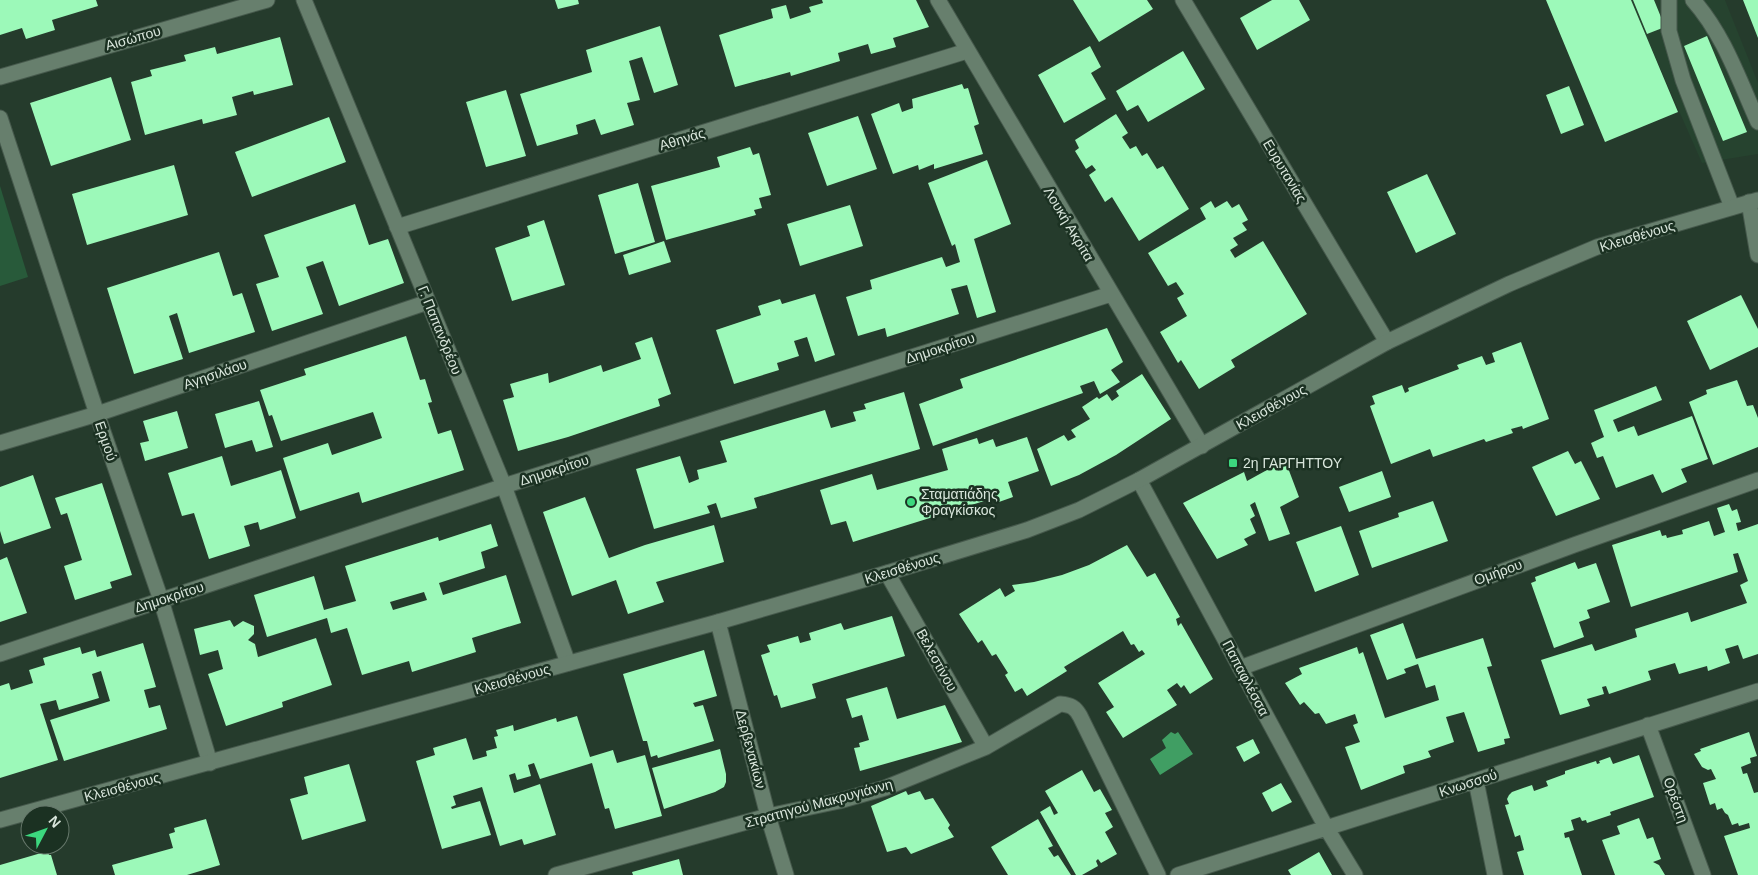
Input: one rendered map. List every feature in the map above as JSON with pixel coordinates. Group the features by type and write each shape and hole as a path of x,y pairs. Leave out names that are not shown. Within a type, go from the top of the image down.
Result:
{"street":[{"name":"Αισώπου","path":"0,77 267,0"},
{"name":"Γ. Παπανδρέου","path":"304,0 504,486 568,663"},
{"name":"Λουκή Ακρίτα","path":"938,0 1202,446"},
{"path":"1669,0 1669,31 1683,80 1732,207"},
{"path":"1693,0 1705,13 1722,42 1758,122"},
{"name":"Ευρυτανίας","path":"1187,2 1387,342"},
{"name":"Αθηνάς","path":"397,227 967,50"},
{"name":"Ερμού","path":"0,118 97,414 161,600 210,763"},
{"path":"1753,201 1758,255"},
{"name":"Κλεισθένους","path":"0,820 718,622 887,573 1045,523 1079,510 1139,480 1387,342 1509,284 1597,247 1753,201"},
{"name":"Δημοκρίτου","path":"0,654 504,486 1111,294"},
{"name":"Αγησιλάου","path":"0,443 97,414 428,302"},
{"name":"Παπαφλέσσα","path":"1139,480 1327,829 1355,875"},
{"name":"Ομήρου","path":"1240,668 1574,545 1758,480"},
{"name":"Βελεστίνου","path":"887,573 986,748"},
{"name":"Δερβενακίων","path":"718,622 768,816 786,875"},
{"name":"Κνωσσού","path":"1178,875 1758,691"},
{"name":"Στρατηγού Μακρυγιάννη","path":"556,875 768,816 885,788 986,748 1060,704 1071,705 1076,709 1158,875"},
{"name":"Ορέστη","path":"1648,725 1703,875"},
{"path":"1476,781 1495,875"}],"shaded area":[{"path":"1630,0 1725,0 1758,83 1758,154 1702,163"},
{"path":"0,186 28,277 0,286"},
{"path":"1171,732 1175,734 1178,732 1193,754 1160,775 1150,759 1166,748 1162,740"}],"building":[{"path":"0,0 96,0 98,6 52,20 55,30 26,39 22,28 0,35"},
{"path":"555,0 578,0 579,4 558,9"},
{"path":"822,0 916,0 929,27 893,38 896,47 871,54 868,44 838,53 840,61 791,76 790,72 735,87 719,35 773,18 771,9 786,5 790,19 811,12 809,7 823,3"},
{"path":"1073,0 1147,0 1153,9 1099,42"},
{"path":"1272,0 1299,0 1310,20 1257,50 1240,18"},
{"path":"1546,0 1631,0 1678,112 1605,142"},
{"path":"1633,0 1654,0 1665,27 1647,34"},
{"path":"1743,0 1758,0 1758,38"},
{"path":"660,26 678,85 654,93 642,57 629,61 640,100 627,103 634,125 601,135 595,119 576,125 578,134 537,146 520,94 592,72 586,50"},
{"path":"1707,36 1747,132 1723,141 1684,46"},
{"path":"280,37 293,85 254,95 253,91 232,97 237,115 203,124 202,119 145,135 131,82 152,76 150,70 186,61 184,55 215,47 217,54"},
{"path":"1090,46 1101,67 1091,73 1106,99 1064,123 1038,75"},
{"path":"1183,51 1205,89 1148,122 1138,105 1127,111 1116,91"},
{"path":"111,77 131,140 51,166 30,103"},
{"path":"962,84 964,89 968,88 979,124 974,126 983,154 934,169 934,164 919,170 918,165 893,174 871,114 899,103 902,112 913,108 912,99"},
{"path":"1569,86 1584,125 1561,134 1546,95"},
{"path":"506,90 526,156 486,167 466,102"},
{"path":"1116,114 1128,133 1122,137 1130,149 1136,146 1142,156 1147,153 1157,169 1163,166 1189,209 1139,241 1112,197 1105,202 1089,175 1096,170 1092,165 1086,169 1075,151 1079,148 1075,140"},
{"path":"858,116 877,169 827,186 808,133"},
{"path":"329,117 346,162 252,197 235,152"},
{"path":"750,147 753,155 759,153 771,195 759,198 762,208 754,210 756,215 666,240 651,186 720,167 717,157"},
{"path":"987,160 1011,224 974,239 996,312 977,318 967,285 951,289 959,314 887,337 885,328 858,336 846,297 872,289 870,280 942,257 946,267 960,262 955,244 952,246 928,183"},
{"path":"174,165 188,215 87,245 72,194"},
{"path":"1427,174 1456,234 1416,253 1387,192"},
{"path":"638,183 655,242 615,254 598,195"},
{"path":"1211,201 1215,208 1227,201 1232,208 1239,204 1248,220 1242,223 1247,230 1233,238 1238,245 1230,250 1235,258 1263,241 1307,314 1231,360 1235,367 1199,389 1181,360 1178,363 1160,332 1187,316 1177,298 1184,294 1176,282 1168,286 1148,253 1206,219 1200,208"},
{"path":"355,204 369,245 388,239 404,283 339,306 323,261 306,267 323,314 272,331 256,284 279,277 264,235"},
{"path":"850,205 863,246 800,266 787,224"},
{"path":"544,220 565,285 512,301 495,248 530,236 527,226"},
{"path":"664,241 671,262 629,275 623,255"},
{"path":"219,252 233,296 242,293 255,332 189,353 177,313 169,316 183,359 134,374 107,288"},
{"path":"815,294 835,355 815,362 807,337 794,341 799,356 777,363 779,370 734,384 716,330 761,315 758,306 780,299 782,304"},
{"path":"1741,295 1758,329 1758,347 1710,370 1687,321"},
{"path":"1107,328 1123,362 1111,370 1120,382 1100,394 1094,381 1080,386 1083,393 933,446 919,404 963,388 960,379"},
{"path":"406,336 420,380 425,379 432,402 428,403 438,434 451,430 464,470 362,503 359,492 300,511 283,458 328,443 332,455 382,438 373,412 281,441 272,415 269,416 260,390 306,375 304,369"},
{"path":"652,337 671,394 658,399 660,406 568,437 518,451 503,400 514,397 510,384 548,373 549,383 601,365 603,372 641,359 635,343"},
{"path":"1521,342 1549,419 1523,429 1522,426 1511,429 1513,433 1486,442 1484,439 1433,457 1430,449 1391,464 1370,406 1375,404 1372,396 1402,385 1405,393 1409,391 1408,388 1459,369 1457,365 1482,356 1486,365 1495,362 1492,353"},
{"path":"1142,374 1171,419 1116,455 1079,475 1051,486 1037,449 1064,435 1068,441 1076,437 1071,430 1090,419 1082,407 1097,397 1099,399 1107,394 1112,401 1119,396 1116,391"},
{"path":"1737,380 1747,406 1753,405 1758,418 1758,447 1713,465 1689,402 1707,394 1706,390"},
{"path":"1656,386 1662,400 1613,420 1618,432 1634,426 1638,436 1692,416 1708,459 1681,469 1687,482 1662,493 1653,474 1616,488 1603,456 1597,458 1591,443 1604,437 1594,410"},
{"path":"904,392 920,449 754,498 757,508 721,518 716,503 707,506 710,513 654,529 636,469 680,456 689,483 699,479 697,470 727,462 720,441 825,410 831,428 856,421 853,412 866,409 864,404"},
{"path":"259,401 273,447 256,452 252,440 225,448 215,414"},
{"path":"177,411 188,448 145,461 140,443 149,441 143,421"},
{"path":"1027,437 1039,471 1008,482 1013,497 999,502 997,497 853,542 846,521 831,525 820,490 872,474 877,490 948,470 942,449 977,438 979,444 993,439 996,447"},
{"path":"1568,451 1575,464 1581,461 1600,499 1556,516 1532,467"},
{"path":"222,456 231,486 281,470 296,518 260,530 258,522 244,526 250,546 209,559 194,513 182,516 168,473"},
{"path":"1285,460 1299,497 1280,507 1290,534 1269,541 1255,502 1250,505 1255,516 1250,519 1256,533 1244,539 1248,545 1217,559 1183,503 1244,472 1247,481"},
{"path":"1382,471 1391,497 1349,512 1339,487"},
{"path":"33,475 51,528 4,544 0,531 0,487"},
{"path":"102,483 132,575 110,582 112,588 75,600 64,566 82,560 67,513 61,515 55,498"},
{"path":"585,497 609,558 645,545 714,525 724,562 656,582 664,602 628,614 616,580 572,596 543,512"},
{"path":"1433,501 1448,541 1372,568 1359,531 1399,517 1398,513"},
{"path":"1729,504 1732,511 1737,509 1741,522 1736,523 1738,531 1758,524 1758,654 1743,659 1738,645 1725,649 1730,663 1708,671 1707,666 1679,674 1675,663 1648,671 1651,680 1609,694 1606,686 1602,687 1604,694 1587,699 1590,706 1560,715 1541,660 1592,644 1595,651 1637,637 1635,629 1688,612 1691,622 1747,603 1740,585 1748,581 1738,553 1733,554 1738,572 1631,607 1612,545 1660,530 1662,536 1666,535 1667,538 1683,534 1682,530 1709,521 1714,536 1725,532 1717,508"},
{"path":"491,524 498,546 481,552 485,568 439,583 443,595 506,575 521,623 472,638 476,652 412,672 409,661 362,675 347,628 331,633 327,618 267,637 254,595 314,576 324,610 356,601 345,566 438,537 439,541","holes":["424,592 427,600 393,610 390,602"]},
{"path":"1341,526 1359,575 1315,592 1296,542"},
{"path":"1127,545 1147,577 1155,573 1180,617 1176,619 1178,626 1181,623 1213,679 1190,694 1184,685 1181,688 1177,683 1167,690 1177,705 1123,738 1106,712 1114,707 1098,683 1145,654 1142,650 1139,652 1134,644 1131,645 1123,631 1064,667 1067,671 1027,696 1022,688 1015,692 1005,675 1008,673 996,654 992,656 982,640 978,643 959,614 1000,588 1005,597 1015,591 1012,585 1062,575 1089,565"},
{"path":"7,557 27,613 0,622 0,560"},
{"path":"1575,562 1578,569 1596,563 1610,602 1587,610 1590,618 1579,622 1584,637 1554,648 1531,583 1536,581 1535,577"},
{"path":"892,616 905,656 812,684 816,698 781,708 777,695 774,696 761,655 770,652 767,645 798,636 800,643 811,640 809,633 841,623 844,630"},
{"path":"230,620 234,627 243,621 254,626 254,634 248,640 255,644 258,657 316,638 332,685 282,702 283,707 226,726 208,674 223,669 218,650 200,655 194,629"},
{"path":"1403,623 1416,659 1483,638 1492,666 1487,667 1510,738 1504,739 1505,744 1478,752 1464,712 1446,717 1454,742 1428,751 1431,757 1403,766 1405,773 1361,790 1345,747 1360,742 1353,725 1358,723 1355,714 1326,724 1319,713 1315,714 1304,702 1300,705 1285,683 1302,674 1299,668 1357,647 1359,654 1363,652 1385,718 1439,700 1435,685 1426,688 1418,664 1404,669 1406,673 1387,680 1370,635"},
{"path":"143,643 156,687 144,690 149,708 160,705 167,729 64,761 50,720 110,701 101,671 92,674 99,698 59,710 56,700 40,704 58,760 0,778 0,686 9,683 11,690 33,683 29,670 45,665 43,658 80,647 82,654 95,650 97,657"},
{"path":"704,650 717,696 693,703 695,707 703,705 714,741 658,758 657,755 651,757 647,741 643,741 623,674"},
{"path":"887,687 897,719 945,705 962,742 860,771 854,748 860,747 859,743 869,740 862,715 852,718 846,699"},
{"path":"577,716 590,757 613,750 617,763 645,755 662,816 615,829 609,808 605,809 592,763 540,779 534,763 528,765 531,776 517,780 515,773 509,775 514,793 540,784 556,835 524,845 522,839 500,846 482,787 453,796 456,805 451,807 452,809 480,801 491,835 442,849 416,761 435,755 433,748 466,738 473,760 487,756 486,751 497,748 494,737 498,736 496,730 513,725 514,731 556,718 557,722"},
{"path":"1749,732 1757,756 1750,758 1751,763 1741,767 1743,774 1747,773 1754,793 1758,792 1758,875 1738,875 1724,836 1750,828 1749,823 1739,826 1738,823 1732,825 1728,815 1722,808 1717,810 1715,803 1710,805 1703,783 1716,779 1711,769 1708,770 1702,767 1694,754 1701,751 1700,749"},
{"path":"1253,739 1260,753 1244,762 1236,747"},
{"path":"720,749 726,774 724,787 715,792 664,809 652,768"},
{"path":"1639,755 1654,797 1610,812 1611,815 1587,823 1586,820 1582,821 1580,817 1571,820 1574,830 1564,833 1565,838 1569,837 1582,875 1524,875 1517,852 1524,850 1520,835 1515,837 1505,805 1509,804 1507,799 1509,795 1512,792 1532,785 1534,791 1548,786 1546,781 1565,774 1565,771 1596,761 1597,764 1600,763 1599,761 1610,757 1613,764"},
{"path":"349,764 366,821 302,840 290,799 308,794 304,777"},
{"path":"1082,770 1094,792 1100,789 1112,810 1105,813 1113,827 1105,832 1117,854 1101,863 1098,859 1096,861 1098,866 1082,875 1076,875 1040,812 1050,806 1054,815 1058,813 1045,791"},
{"path":"1281,783 1292,802 1272,812 1262,793"},
{"path":"906,791 908,795 920,791 925,800 933,798 950,825 948,828 954,837 911,854 906,847 887,852 871,806"},
{"path":"1639,818 1647,839 1653,837 1661,859 1653,862 1659,865 1665,875 1615,875 1602,840 1620,834 1617,826"},
{"path":"206,819 220,865 187,875 115,875 112,865 173,848 169,834 175,832 174,828"},
{"path":"1038,819 1053,846 1048,848 1054,857 1058,855 1071,875 1008,875 991,847"},
{"path":"1319,852 1332,875 1291,875 1288,870"},
{"path":"34,855 51,855 57,875 0,875 0,865"},
{"path":"679,859 683,875 633,875 632,872"}],"place":[{"name":"2η ΓΑΡΓΗΤΤΟΥ","path":"1233,463"},
{"name":"Σταματιάδης Φραγκίσκος","path":"911,502"}]}
